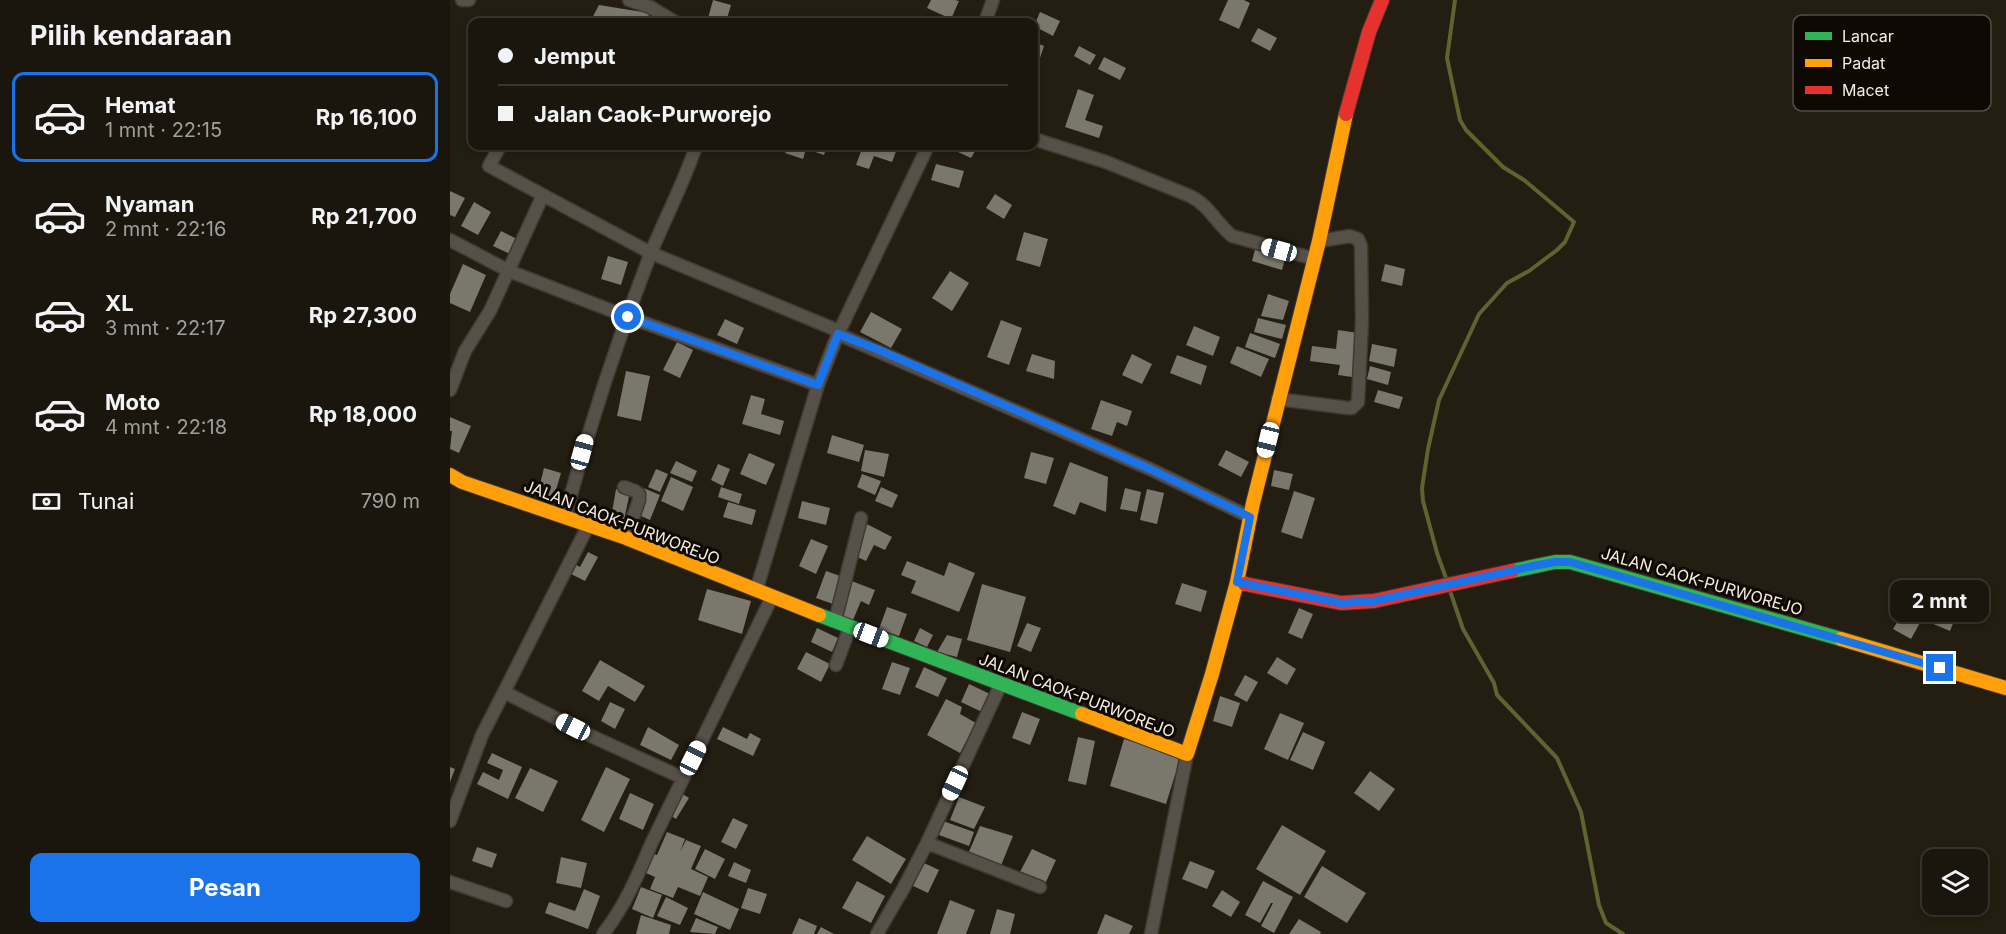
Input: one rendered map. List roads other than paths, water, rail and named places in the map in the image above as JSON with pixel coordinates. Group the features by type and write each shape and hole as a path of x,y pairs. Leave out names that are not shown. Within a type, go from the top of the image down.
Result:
{"street":[{"path":"462,0 470,0"},
{"path":"629,0 650,7 668,18"},
{"path":"986,18 993,0"},
{"path":"1237,582 1278,399 1315,259 1349,99 1374,18 1382,0"},
{"path":"1038,140 1106,162 1190,196 1208,208 1223,229 1232,237 1315,259"},
{"path":"498,150 489,166 651,253 1150,469 1250,517"},
{"path":"565,516 588,431 628,317 651,253 688,171 695,150"},
{"path":"756,591 818,385 838,332 926,150"},
{"path":"450,390 465,351 490,311 543,195"},
{"path":"1278,399 1348,408 1352,408 1358,402 1362,321 1360,246 1358,239 1350,236 1319,241"},
{"path":"451,242 509,271 628,317 818,385"},
{"name":"JALAN CAOK-PURWOREJO","path":"450,475 462,482 626,538 756,591 1187,754 1237,582 1341,603 1374,601 1468,579 1555,562 1570,562 2006,688"},
{"path":"624,487 639,495 626,538"},
{"path":"835,621 861,518"},
{"path":"451,816 482,735 588,525"},
{"path":"603,934 618,914 636,881 683,778 772,597"},
{"path":"836,665 850,627"},
{"path":"880,933 927,843 1001,684"},
{"path":"504,692 591,736 683,778"},
{"path":"1151,934 1187,754"},
{"path":"927,843 1040,887"},
{"path":"450,882 506,901"}],"waterway":[{"path":"1447,581 1423,501 1422,488 1439,400 1479,314 1507,283 1529,271 1557,250 1565,242 1574,222 1524,180 1503,167 1466,130 1460,120 1447,58 1455,0"},
{"path":"1449,588 1463,629 1494,683 1497,695 1557,758 1581,812 1599,905 1606,923 1623,934"}]}
